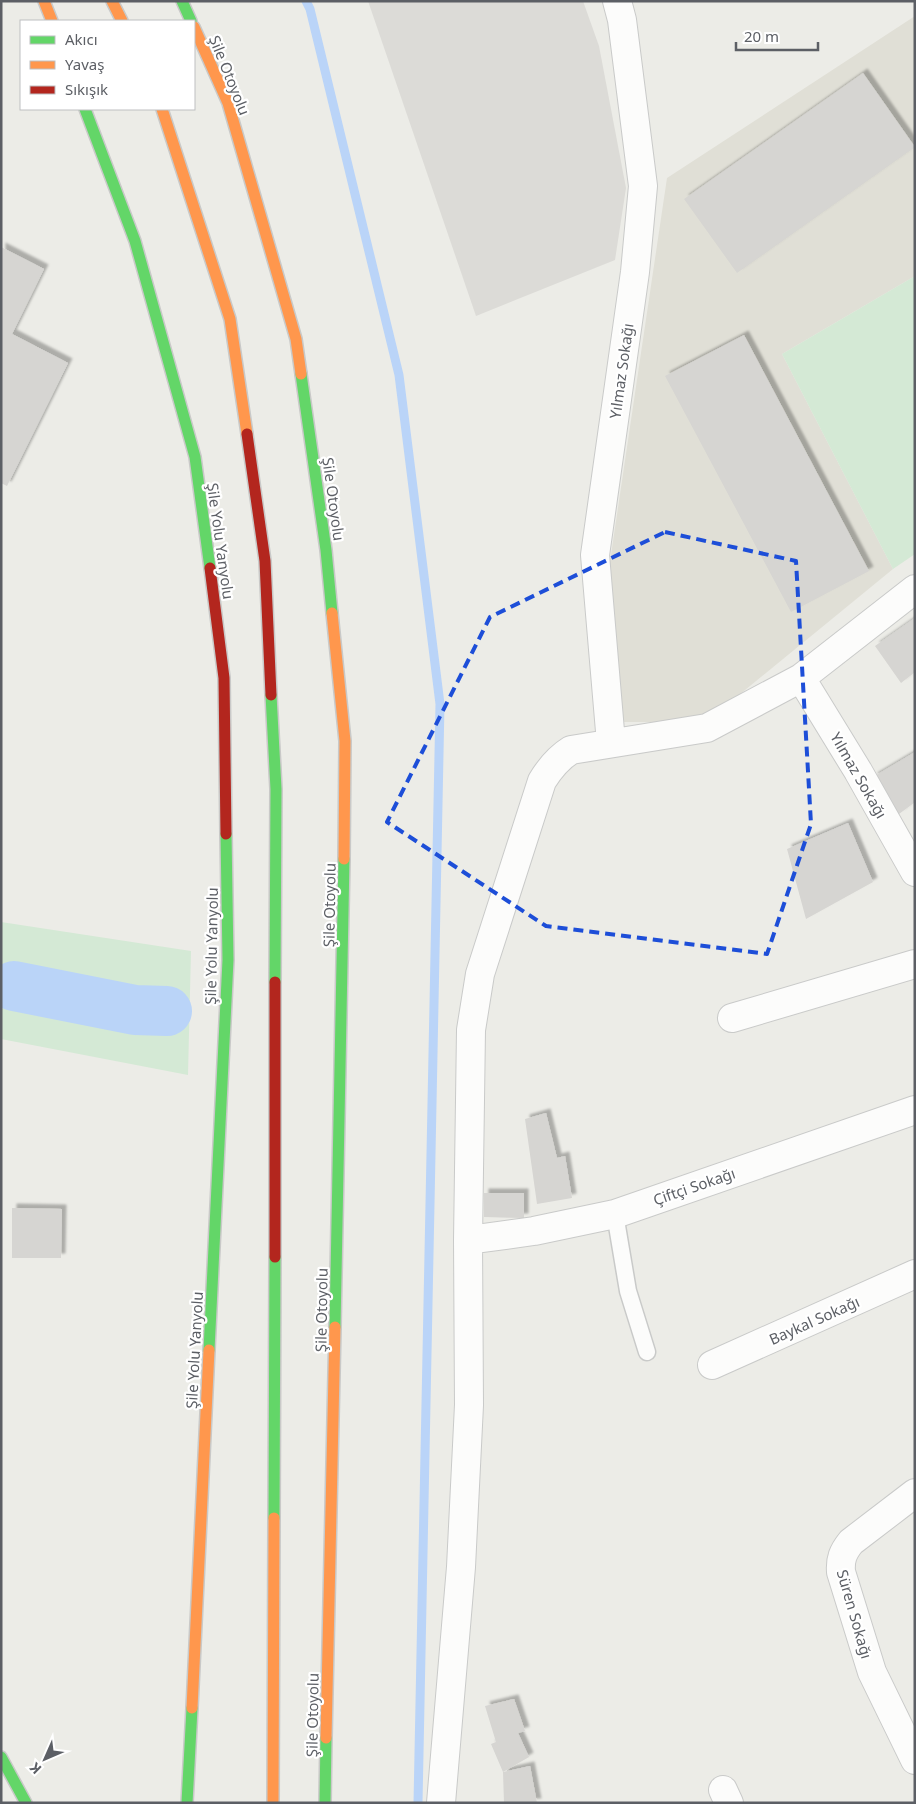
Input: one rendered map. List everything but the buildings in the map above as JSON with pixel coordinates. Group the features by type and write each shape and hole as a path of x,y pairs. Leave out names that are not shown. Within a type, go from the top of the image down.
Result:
{"main road":[{"path":"44,1 52,20"},
{"path":"112,1 122,20"},
{"path":"182,1 191,20"},
{"name":"Şile Otoyolu","path":"195,29 228,103 296,339 326,550 345,741 343,937 326,1803"},
{"name":"Şile Yolu Yanyolu","path":"85,110 135,241 195,457 224,678 228,960 187,1803"},
{"path":"162,110 230,319 265,561 276,789 273,1803"},
{"path":"1,1757 26,1803"},
{"path":"1,1767 19,1803"}],"street":[{"name":"Yılmaz Sokağı","path":"610,742 595,555 635,272 644,186 622,20 617,1"},
{"path":"440,1803 454,1655 466,1486 469,1405 468,1240 471,1030 480,974 542,781 550,767 571,750 610,742 707,728 801,678 915,589"},
{"name":"Yılmaz Sokağı","path":"801,678 858,771 915,872"},
{"path":"732,1018 915,964"},
{"name":"Çiftçi Sokağı","path":"468,1240 534,1231 615,1214 915,1110"},
{"name":"Baykal Sokağı","path":"712,1365 915,1274"},
{"name":"Süren Sokağı","path":"915,1493 851,1542 844,1551 840,1562 841,1572 872,1672 915,1760"}],"lane":[{"path":"615,1214 628,1291 647,1352"}],"highlighted area":[{"path":"665,532 796,561 811,824 767,954 546,926 387,822 490,617"}],"shaded area":[{"path":"368,1 583,1 599,46 626,188 615,260 476,316"},
{"path":"915,16 915,276 782,354 893,569 706,722 622,722 608,575 667,178"}],"green space":[{"path":"915,276 915,554 893,569 782,354"},
{"path":"1,922 191,951 188,1075 1,1039"}],"waterway":[{"path":"306,1 310,9 399,375 440,704 418,1803"},
{"path":"14,986 135,1010 167,1011"}],"traffic: fast":[{"path":"182,1 191,20"},
{"path":"85,110 135,241 195,457 210,568"},
{"path":"301,374 326,550 332,613"},
{"path":"271,695 276,789 275,982"},
{"path":"209,1350 228,960 226,834"},
{"path":"335,1327 344,859"},
{"path":"274,1518 275,1257"},
{"path":"187,1803 192,1708"},
{"path":"325,1803 326,1738"},
{"path":"1,1757 26,1803"}],"traffic: slow":[{"path":"44,1 52,20"},
{"path":"112,1 122,20"},
{"path":"195,29 228,103 296,339 301,374"},
{"path":"162,110 230,319 247,434"},
{"path":"332,613 345,741 344,859"},
{"path":"326,1738 335,1327"},
{"path":"192,1708 209,1350"},
{"path":"273,1803 274,1518"}],"traffic: jam":[{"path":"247,434 265,561 271,695"},
{"path":"210,568 224,678 226,834"},
{"path":"275,982 275,1257"}]}
